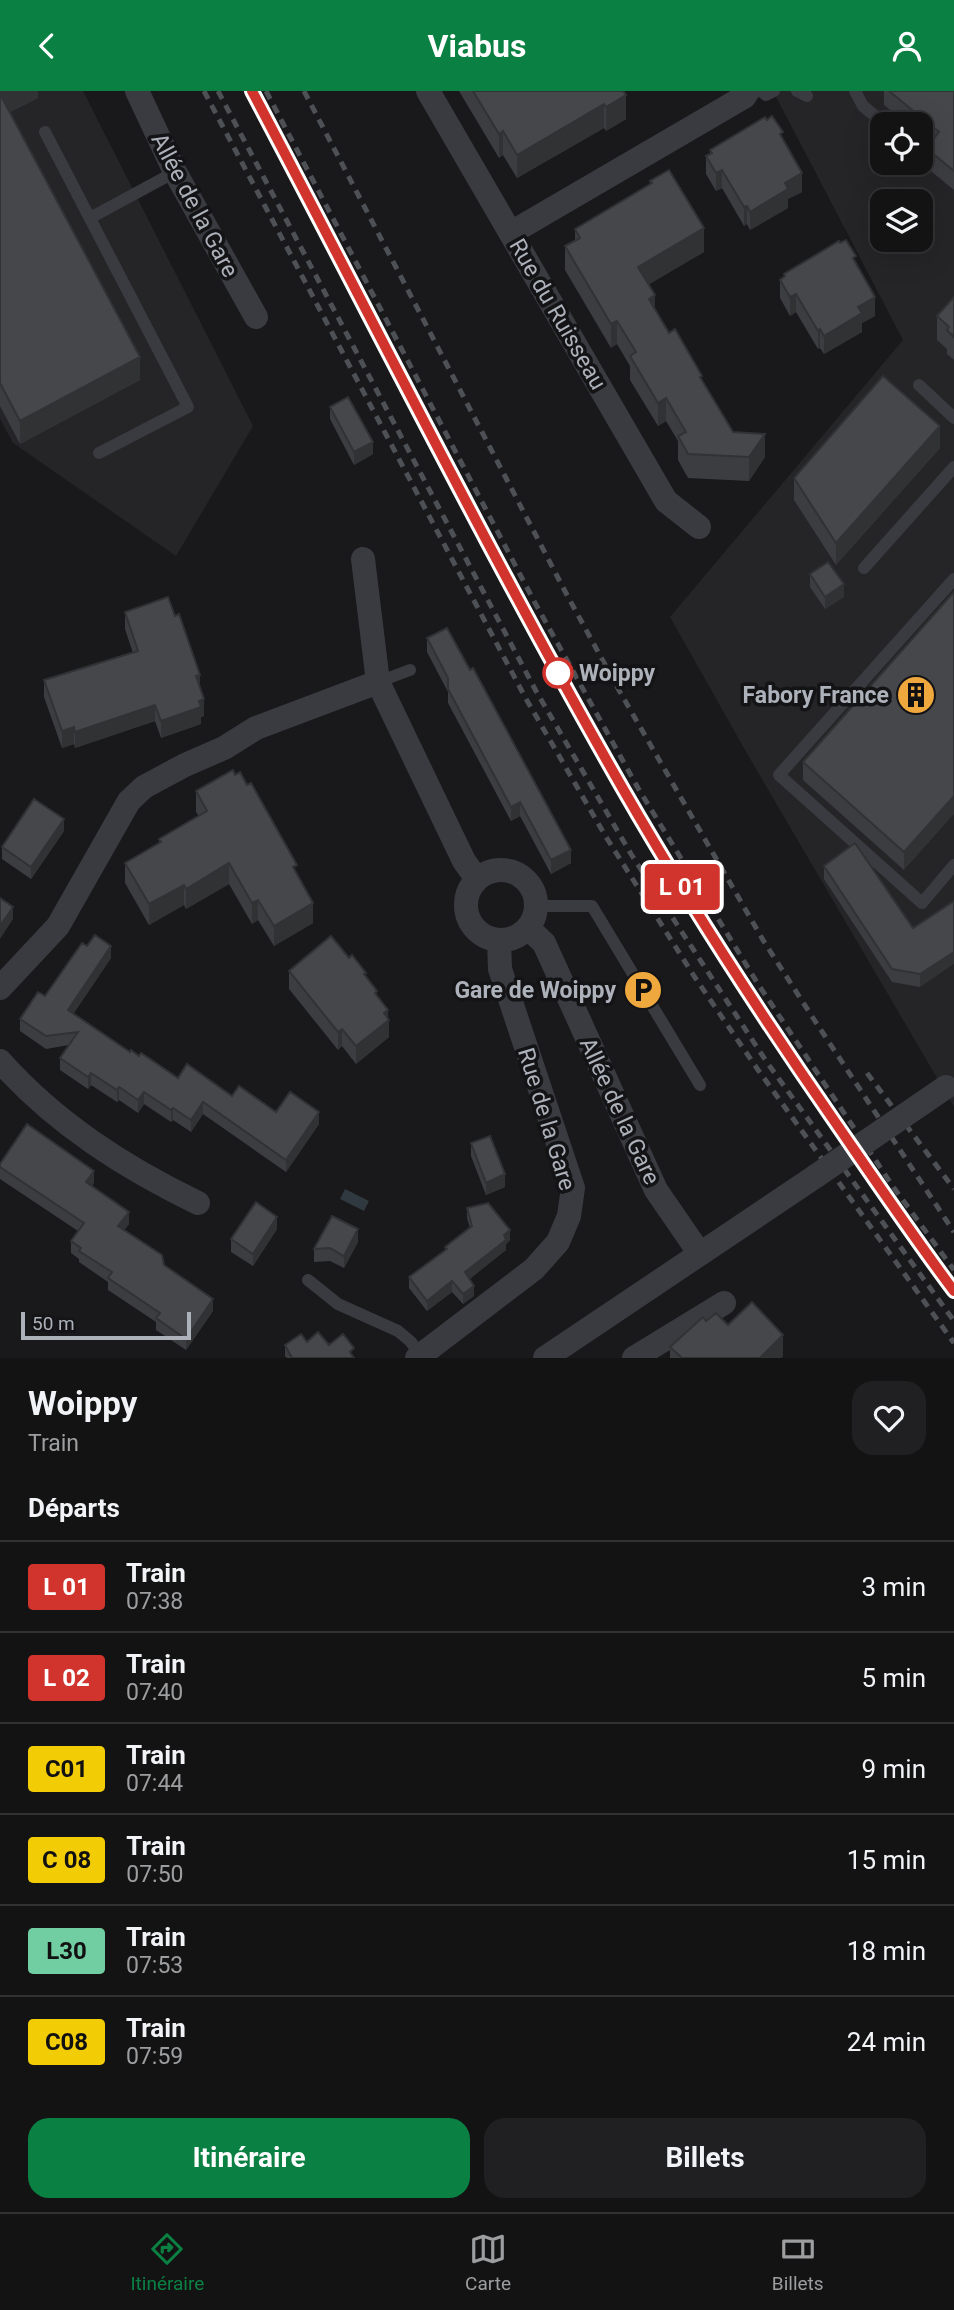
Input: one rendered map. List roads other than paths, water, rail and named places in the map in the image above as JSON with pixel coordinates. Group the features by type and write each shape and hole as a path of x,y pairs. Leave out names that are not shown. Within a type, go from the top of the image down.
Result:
{"street":[{"name":"Allée de la Gare","path":"137,91 175,172 256,317"},
{"name":"Rue du Ruisseau","path":"428,91 666,501 699,527"},
{"path":"510,233 744,97 748,91"},
{"path":"363,559 378,682 464,861 477,879"},
{"path":"0,988 58,926 129,801 144,787 224,748 256,728 378,682"},
{"path":"494,870 516,873 533,889 532,917 520,935 499,940 488,938 479,933 467,915 468,894 477,879 494,870"},
{"name":"Allée de la Gare","path":"532,917 656,1190 700,1254"},
{"name":"Rue de la Gare","path":"419,1356 534,1269 558,1242 569,1216 573,1188 500,968 499,940"},
{"path":"0,1061 19,1083 96,1146 198,1203"},
{"path":"545,1358 950,1085"},
{"path":"634,1358 724,1303"}],"lane":[{"path":"761,91 766,95 774,91"},
{"path":"855,91 863,107 870,112"},
{"path":"45,132 188,407 99,453"},
{"path":"90,218 175,172"},
{"path":"919,385 954,418"},
{"path":"864,568 954,467"},
{"path":"954,579 779,775 922,903 954,866"},
{"path":"378,682 410,670"},
{"path":"532,917 592,907 700,1084"},
{"path":"309,1280 338,1304 398,1331 410,1341 419,1356"}],"railway":[{"path":"204,91 525,697 606,837 694,976 756,1067 954,1343"},
{"path":"218,91 536,691 631,854 766,1061 954,1321"},
{"path":"252,91 480,529 574,703 648,832 781,1043 954,1291"},
{"path":"266,91 534,601 638,788 758,984 894,1188 954,1270"},
{"path":"304,91 620,692 763,940 954,1232"},
{"path":"867,1073 954,1189"}],"train":[{"path":"252,91 480,527 624,791 716,942 794,1062 886,1198 954,1291"}],"place":[{"name":"Woippy","path":"558,673"},
{"name":"Fabory France","path":"916,695"},
{"name":"Gare de Woippy","path":"643,990"}]}
